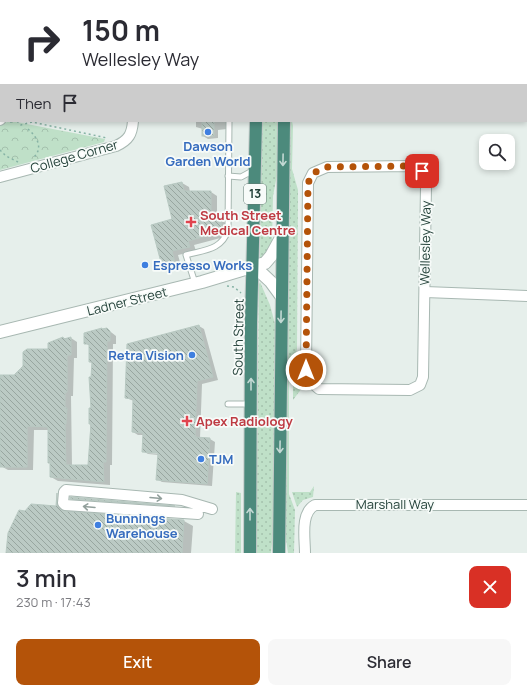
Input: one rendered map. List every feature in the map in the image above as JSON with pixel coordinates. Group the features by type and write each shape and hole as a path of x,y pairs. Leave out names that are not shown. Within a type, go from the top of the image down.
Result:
{"highway":[{"name":"South Street","path":"250,553 251,323 254,266 256,122"},
{"name":"13","path":"279,553 284,122"}],"street":[{"name":"College Corner","path":"0,177 116,146 127,141 132,131 133,122"},
{"name":"Wellesley Way","path":"412,166 422,171 426,186 425,292 423,377 420,385 410,390 319,389 311,382 306,370 308,183 313,173 327,167 412,166"},
{"name":"Ladner Street","path":"0,332 195,284 264,263 272,256 282,236"},
{"path":"254,266 271,282 282,297"},
{"name":"Wellesley Way","path":"425,292 527,296"},
{"path":"198,514 65,505 63,503 64,492 66,490 182,500 212,509"},
{"name":"Marshall Way","path":"305,553 306,515 311,507 315,505 527,506"}],"lane":[{"path":"195,284 186,255 217,247 225,239 228,230 229,122"},
{"path":"228,176 240,177 255,170"},
{"path":"228,404 251,404"}],"path":[{"path":"18,122 21,125 32,122 109,139"},
{"path":"28,129 36,137 39,145 38,152 28,160"},
{"path":"0,150 11,160 21,162"},
{"path":"221,286 237,289 242,298"}],"green space":[{"path":"16,122 105,139 104,142 0,170 0,124"},
{"path":"261,122 277,122 278,170 273,196 272,241 267,255 260,259"},
{"path":"289,122 292,122 292,169 298,190 297,349 290,373 289,383 289,494 295,510 294,553 288,553 285,532"},
{"path":"260,282 270,305 275,324 273,534 271,553 256,553"},
{"path":"301,353 302,388 293,400 293,371"},
{"path":"314,486 313,497 303,500 297,507 292,492 310,492"},
{"path":"236,492 241,493 241,553 235,553"}],"building":[{"name":"Dawson Garden World","path":"202,122 214,122 214,136 202,136"},
{"name":"South Street Medical Centre","path":"182,182 184,191 211,191 211,220 222,220 221,232 188,241 190,247 172,251 175,263 162,266 151,225 172,219 164,186"},
{"path":"199,325 213,377 197,381 195,437 210,438 207,484 156,480 158,453 142,452 143,433 132,432 133,399 125,398 127,344"},
{"path":"107,328 110,331 110,341 107,341 106,462 103,462 104,482 50,477 50,463 48,463 48,427 27,426 27,467 0,467 0,375 14,375 23,366 23,352 27,349 48,349 48,343 63,337 64,339 71,337 71,355 67,355 67,392 65,393 65,408 67,408 65,424 66,465 88,465 91,424 89,424 89,408 91,408 89,377 91,377 92,362 89,362 89,344 84,344 84,333"},
{"name":"Bunnings Warehouse","path":"57,493 57,506 65,511 184,520 182,553 6,553 8,533 19,510 25,511 31,504 56,506"},
{"path":"70,497 175,506 70,499"}],"place":[{"name":"Dawson Garden World","path":"208,132"},
{"name":"South Street Medical Centre","path":"191,222"},
{"name":"Espresso Works","path":"145,265"},
{"name":"Retra Vision","path":"192,355"},
{"name":"Apex Radiology","path":"187,421"},
{"name":"TJM","path":"201,459"},
{"name":"Bunnings Warehouse","path":"98,525"}],"route":[{"path":"306,370 308,183 313,173 327,167 412,166 422,171"}]}
